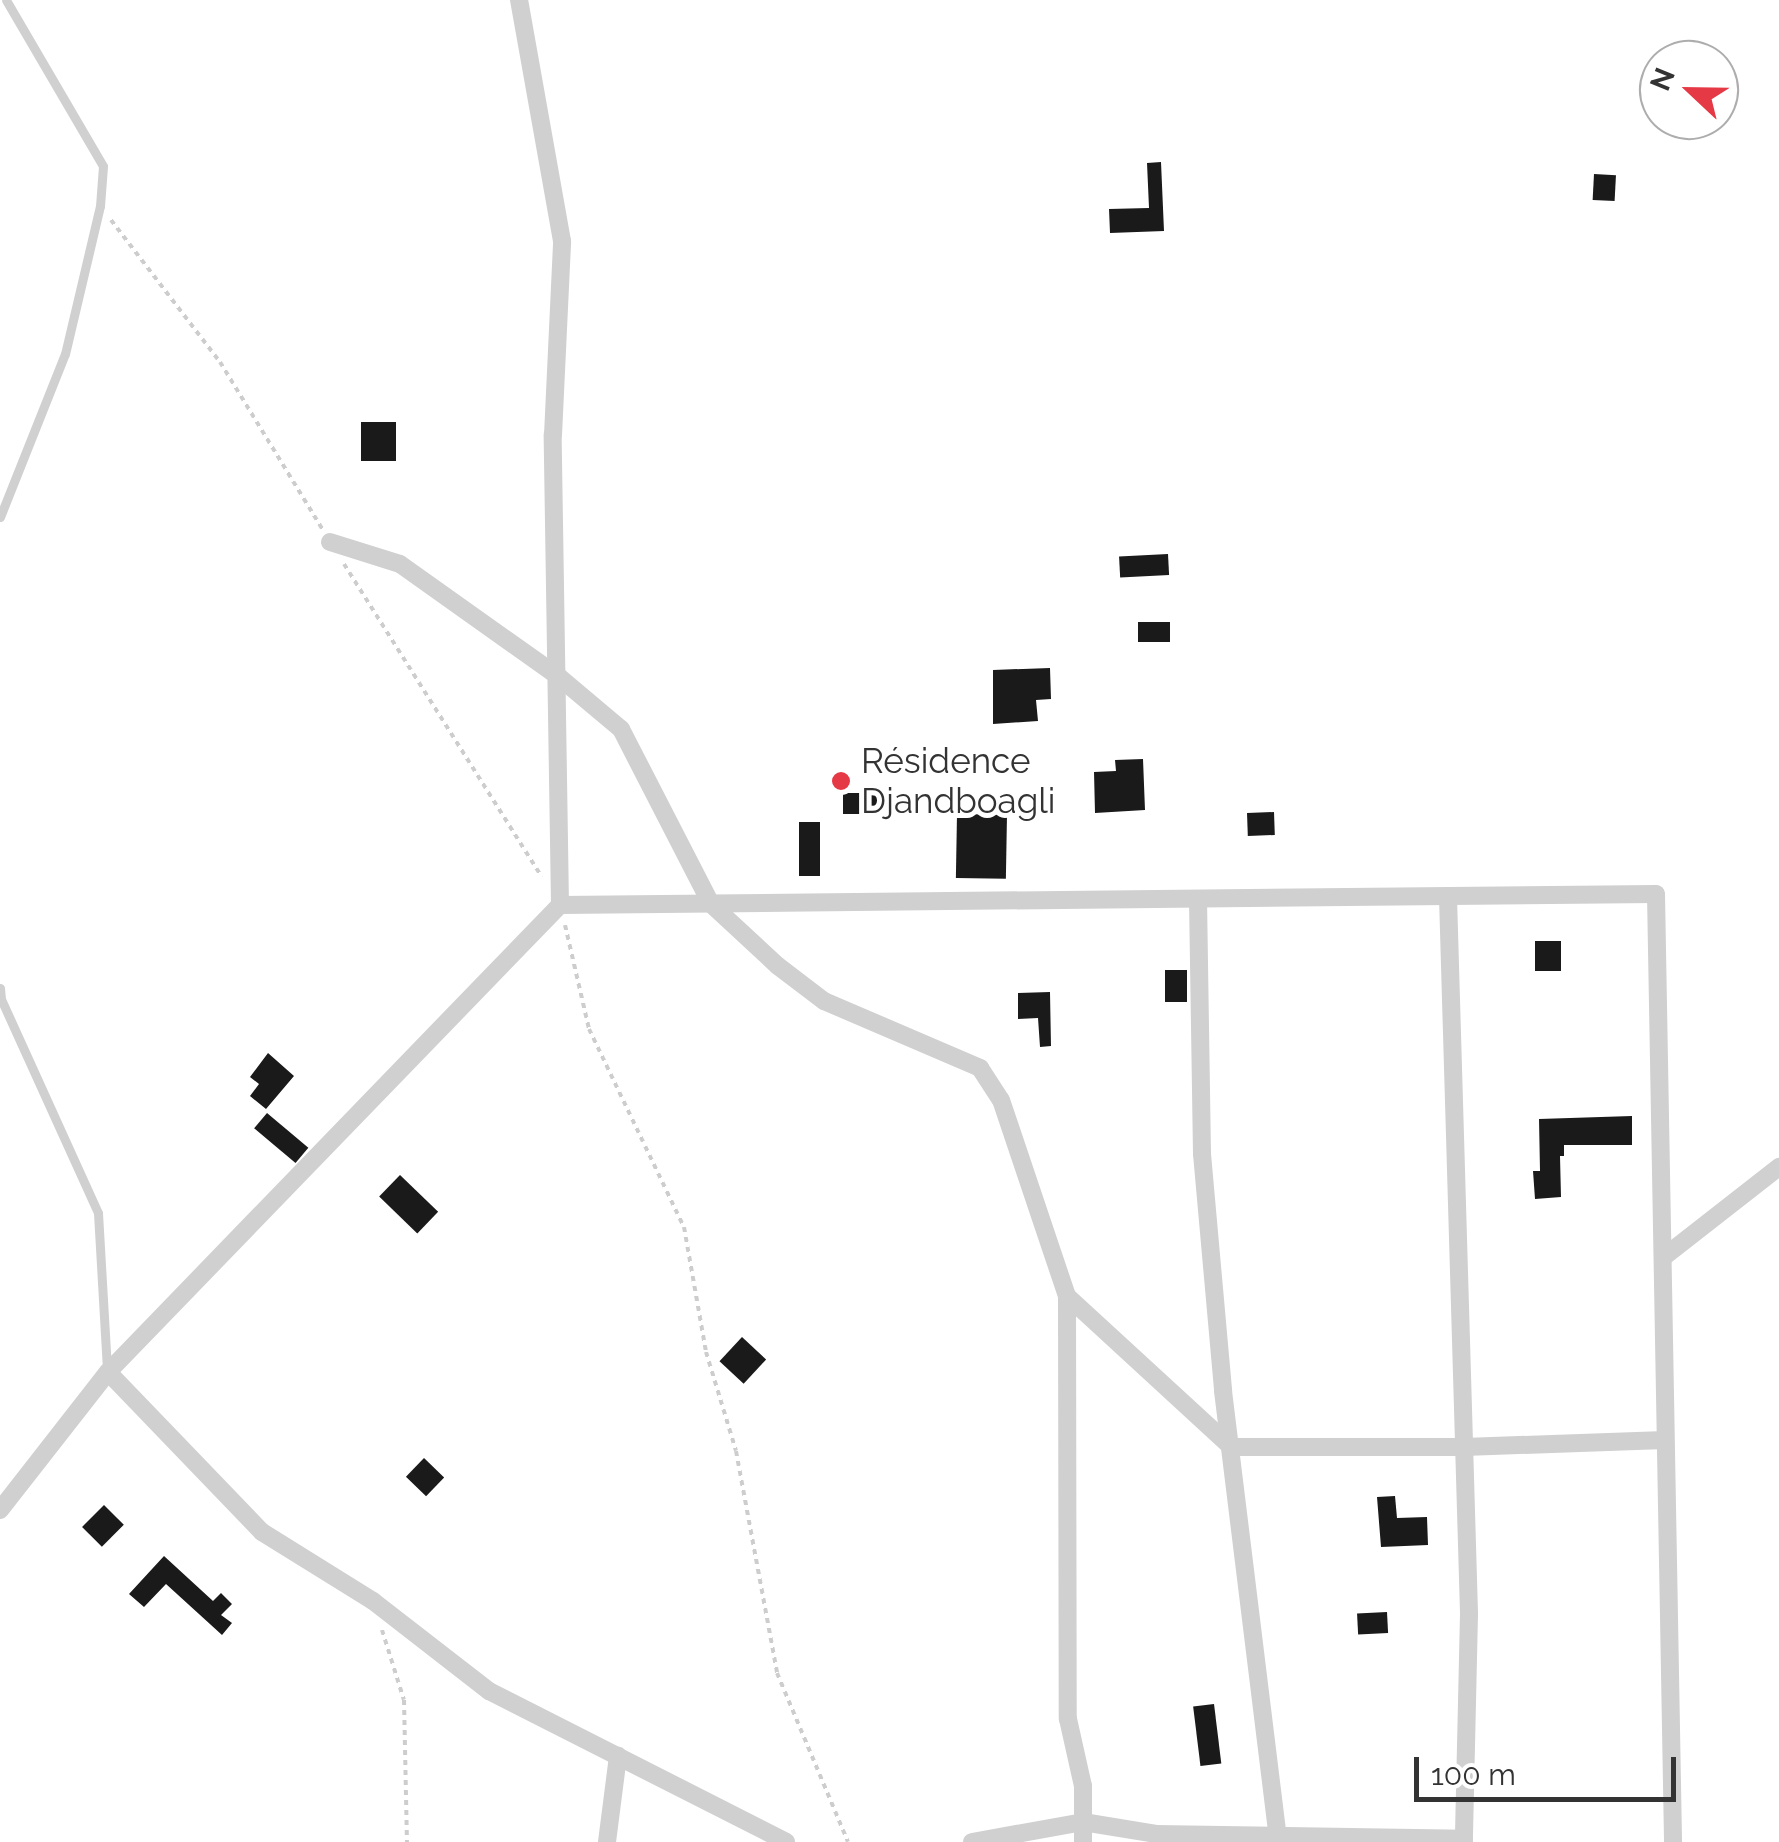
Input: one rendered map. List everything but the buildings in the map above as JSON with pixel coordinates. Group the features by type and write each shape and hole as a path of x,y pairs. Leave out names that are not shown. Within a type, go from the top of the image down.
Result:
{"street":[{"path":"0,1510 108,1372 560,906 552,434 562,241 519,0"},
{"path":"330,542 400,564 559,677 621,730 712,904 778,966 824,1001 980,1068 1001,1100 1067,1296 1068,1719 1084,1786 1082,1842"},
{"path":"560,906 1656,894 1673,1842"},
{"path":"972,1842 1083,1822 1156,1834 1464,1840 1469,1614 1448,896"},
{"path":"1198,899 1202,1154 1230,1447 1278,1839"},
{"path":"1665,1256 1779,1167"},
{"path":"1067,1296 1230,1447 1464,1447 1665,1440"},
{"path":"108,1372 262,1532 373,1601 489,1691 618,1756 756,1834 786,1842"},
{"path":"606,1842 618,1756"}],"lane":[{"path":"0,517 65,354 100,206 103,166 6,0"},
{"path":"0,988 1,999 98,1213 108,1372"}],"path":[{"path":"100,206 220,362 560,906 589,1030 684,1227 706,1352 736,1451 777,1673 848,1842"},
{"path":"373,1601 404,1700 407,1842"}],"place":[{"name":"Résidence Djandboagli","path":"841,781"}]}
